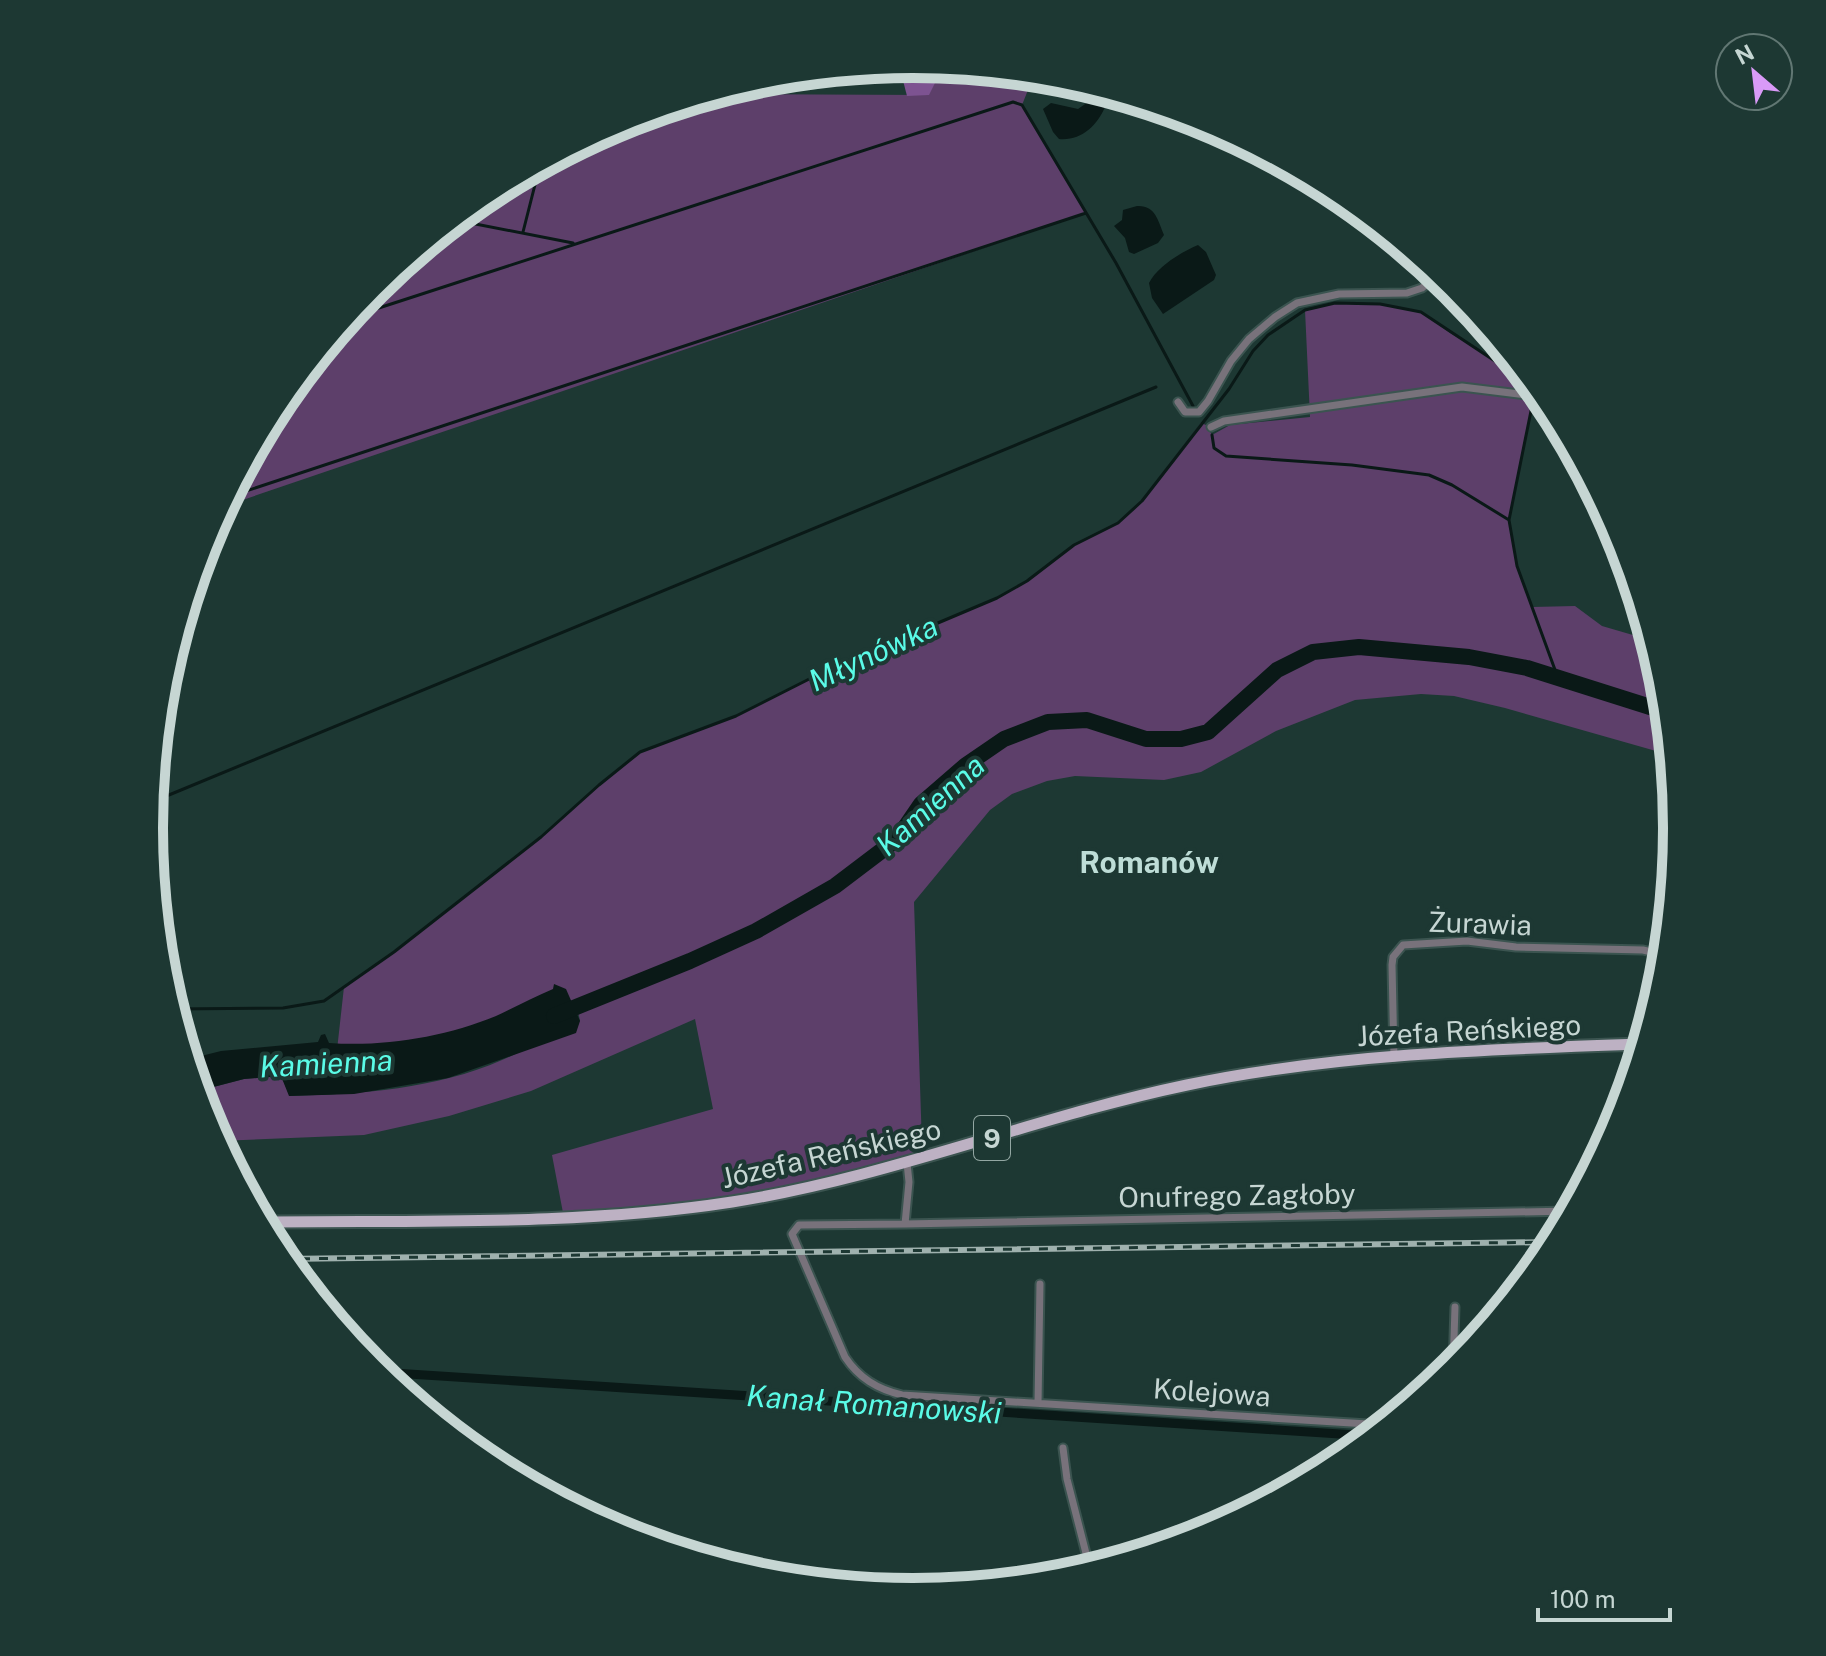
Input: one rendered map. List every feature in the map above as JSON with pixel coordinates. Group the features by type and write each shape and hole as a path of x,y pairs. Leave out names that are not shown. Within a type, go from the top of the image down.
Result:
{"main road":[{"name":"Józefa Reńskiego","path":"275,1222 526,1219 638,1214 771,1195 907,1163 1082,1111 1187,1085 1295,1067 1630,1045"}],"street":[{"path":"1178,402 1189,414 1199,412 1231,361 1249,339 1297,303 1339,294 1407,293 1428,283"},
{"path":"1211,427 1224,421 1462,387 1525,395"},
{"name":"Żurawia","path":"1394,1058 1392,965 1393,957 1403,945 1467,941 1516,947 1653,952"},
{"path":"905,1224 909,1182 907,1163"},
{"name":"Onufrego Zagłoby","path":"793,1230 799,1225 819,1224 1558,1211"},
{"name":"Kolejowa","path":"793,1230 792,1237 845,1357 863,1378 884,1391 902,1395 1369,1424"},
{"path":"1038,1403 1040,1284"},
{"path":"1454,1347 1455,1307"},
{"path":"1063,1448 1067,1479 1087,1557"}],"shaded area":[{"path":"902,78 937,79 929,95 907,96"},
{"path":"937,79 1034,88 1028,90 1022,105 1086,213 237,502 289,411 349,333 418,264 496,204 538,178 626,135 672,118 758,94 928,95"},
{"path":"1335,303 1380,304 1421,312 1503,364 1508,371 1532,405 1509,520 1517,566 1532,607 1575,606 1602,626 1638,636 1649,682 1659,752 1505,708 1454,696 1421,694 1355,700 1276,731 1201,772 1164,780 1075,776 1047,781 1012,794 990,810 914,902 922,1146 907,1163 809,1187 564,1218 552,1155 713,1109 695,1019 531,1091 449,1116 364,1135 231,1140 210,1088 244,1079 281,1076 290,1096 344,1094 425,1084 502,1060 580,1021 577,1006 475,1050 335,1068 344,987 394,952 541,837 640,752 736,716 829,669 997,598 1027,581 1074,545 1118,523 1142,501 1201,423 1212,435 1230,425 1310,417 1305,310"}],"water":[{"path":"1091,100 1105,107 1087,131 1074,138 1059,139 1043,109 1051,103 1078,109"},
{"path":"1137,206 1152,211 1164,235 1158,243 1134,254 1129,252 1125,238 1114,226 1122,220 1123,210"},
{"path":"1198,245 1206,252 1216,275 1214,280 1163,314 1152,298 1149,283 1170,261"},
{"path":"554,984 566,989 580,1021 576,1033 448,1078 354,1094 289,1096 281,1076 244,1079 210,1088 199,1056 221,1051 318,1042 325,1034 329,1043 350,1044 393,1042 435,1035 496,1016 553,989"}],"waterway":[{"path":"371,311 1013,102 1022,105 1116,263 1193,406"},
{"path":"523,232 536,179"},
{"path":"242,492 1086,213"},
{"path":"470,223 573,243"},
{"name":"Młynówka","path":"186,1009 283,1008 324,1001 394,952 541,837 640,752 736,716 829,669 997,598 1027,581 1074,545 1118,523 1142,501 1229,389 1253,351 1268,335 1305,310 1335,303 1380,304 1421,312 1506,368"},
{"path":"164,797 1156,387"},
{"path":"1212,435 1214,448 1226,456 1352,465 1429,475 1452,485 1509,520 1532,405"},
{"path":"1509,520 1517,566 1558,678"},
{"name":"Kamienna","path":"554,1016 756,931 835,886 897,839 921,804 966,765 1004,739 1048,722 1087,720 1146,739 1181,739 1208,732 1277,670 1313,652 1359,647 1469,657 1527,668 1653,708"},
{"name":"Kanał Romanowski","path":"399,1373 1354,1435"}],"railway":[{"path":"299,1259 1539,1242"}],"district":[{"name":"Romanów","path":"1149,862"}]}
